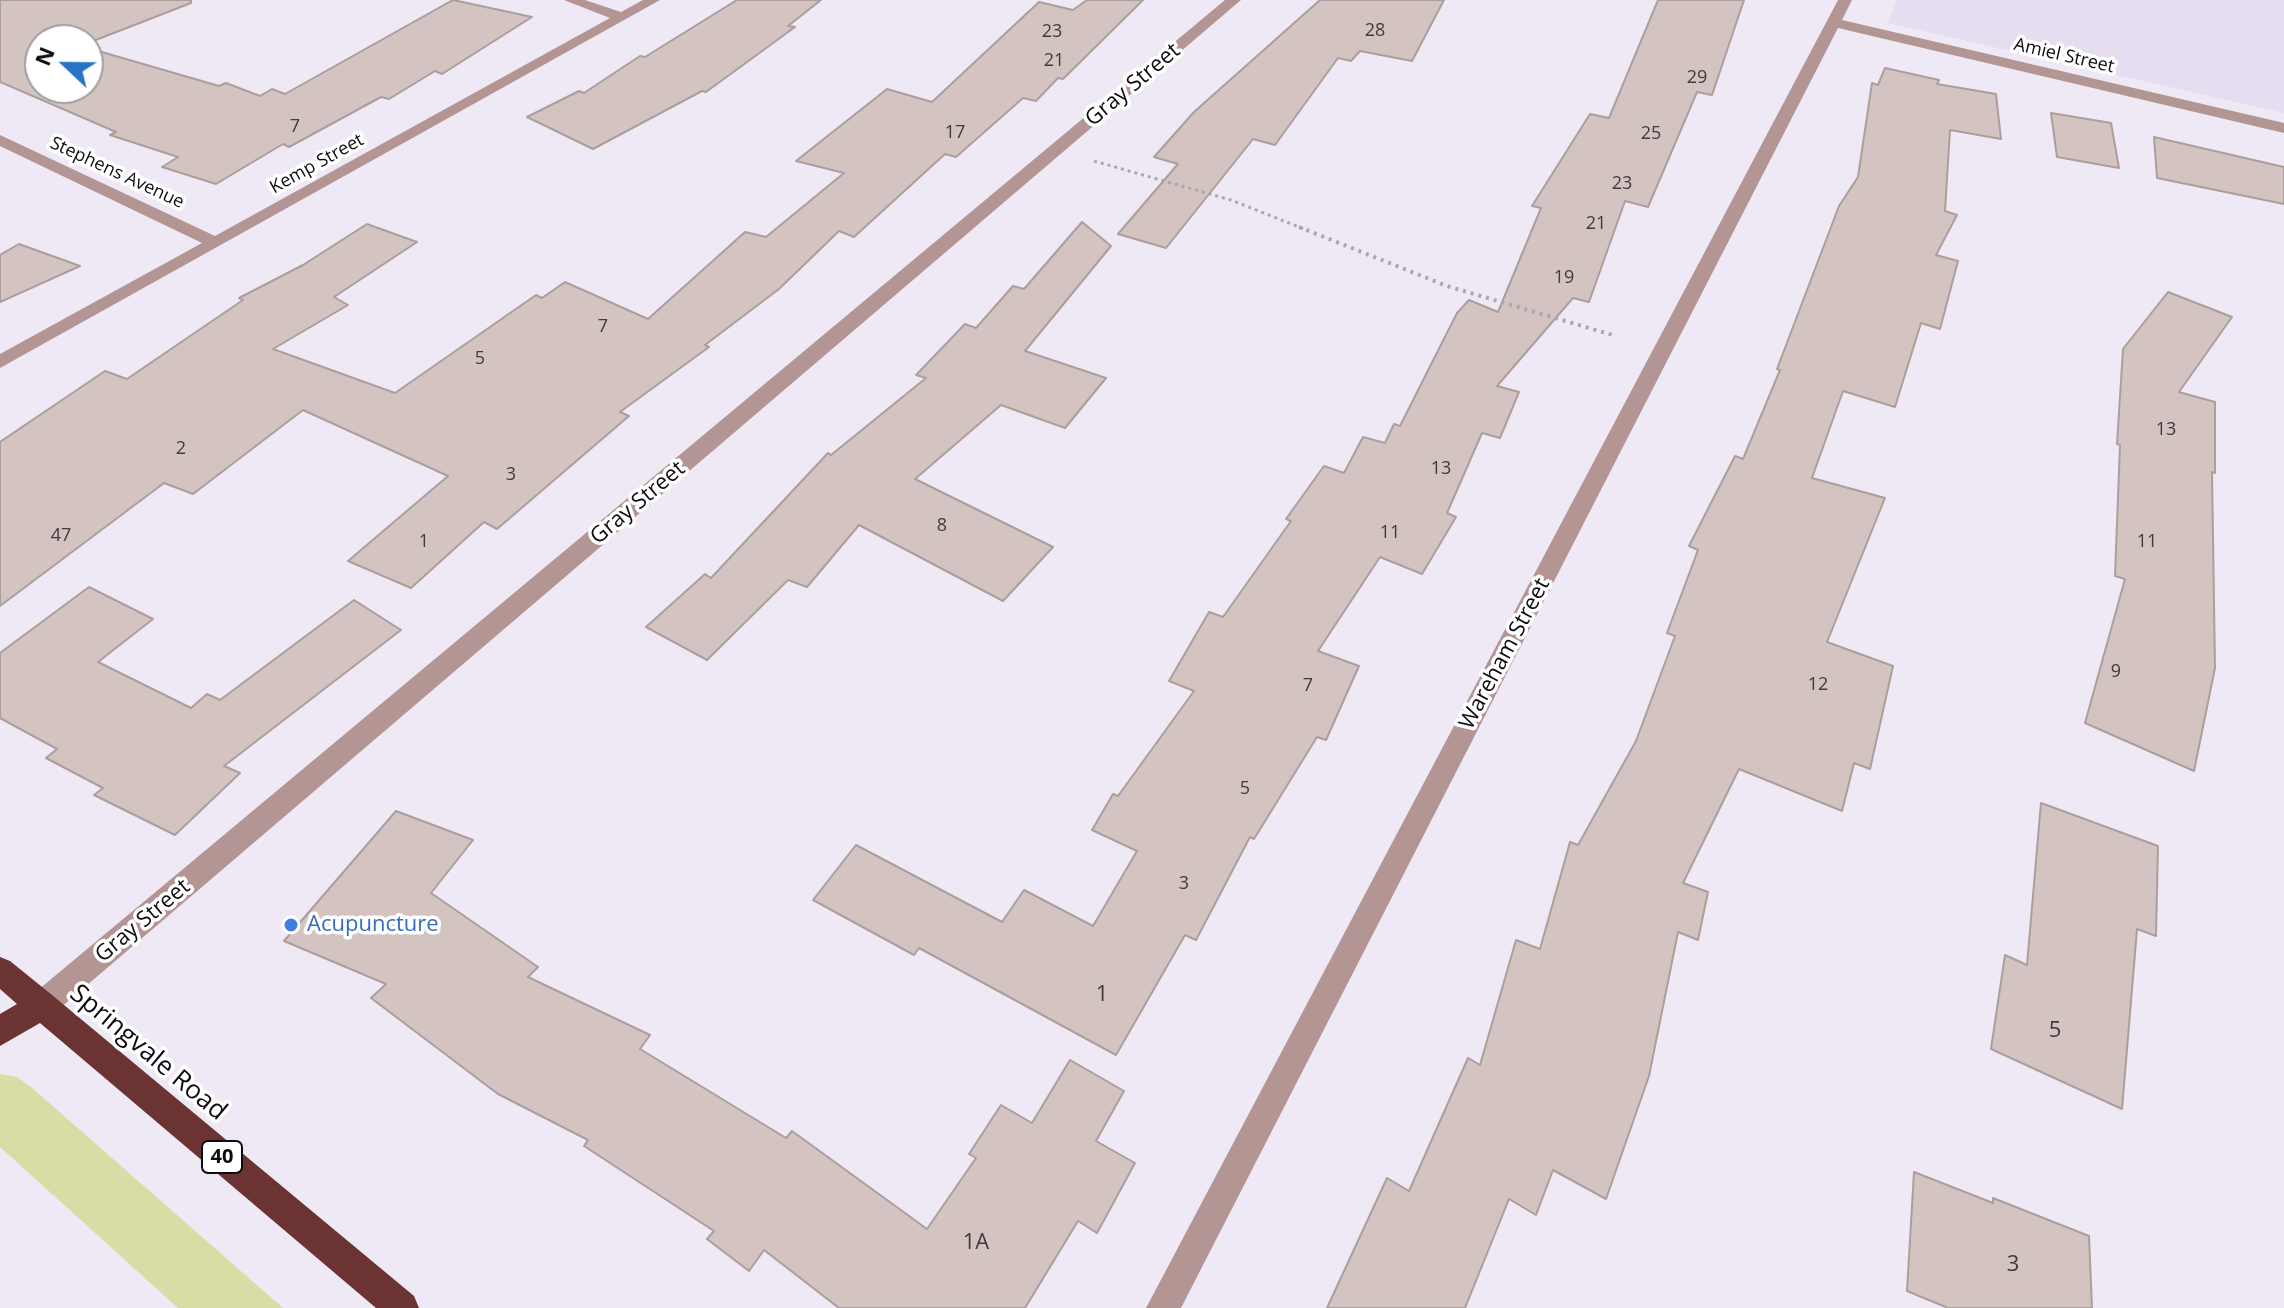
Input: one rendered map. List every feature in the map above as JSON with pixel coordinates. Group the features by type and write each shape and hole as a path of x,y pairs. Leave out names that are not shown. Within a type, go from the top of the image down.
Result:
{"highway":[{"name":"Springvale Road","path":"0,971 402,1308"},
{"path":"0,1031 42,1005"}],"street":[{"path":"571,0 622,17"},
{"name":"Kemp Street","path":"0,362 653,0"},
{"name":"Gray Street","path":"42,1005 1234,0"},
{"name":"Wareham Street","path":"1163,1308 1845,0"},
{"name":"Amiel Street","path":"1835,23 2284,128"},
{"name":"Stephens Avenue","path":"0,140 216,243"}],"path":[{"path":"1086,159 1231,200 1447,286 1616,336"}],"shaded area":[{"path":"1897,0 2284,0 2284,113 1888,23"}],"green space":[{"path":"0,1074 17,1077 31,1087 283,1308 178,1308 0,1147"}],"building":[{"path":"0,0 191,0 191,3 104,37 104,24 24,24 24,92 0,82"},
{"path":"453,0 532,17 442,74 435,71 389,99 381,97 289,147 283,144 216,184 162,167 178,157 110,135 116,132 51,104 104,104 104,53 219,86 226,83 260,96 272,89 285,94"},
{"path":"737,0 821,0 788,26 795,27 706,92 702,91 593,149 527,117 579,91 584,93 640,56 645,57"},
{"path":"1087,0 1143,0 1063,79 1058,78 1036,101 1023,98 956,157 945,154 854,237 839,231 779,289 705,345 709,347 620,412 629,416 497,529 484,522 411,588 348,561 448,476 303,410 193,494 164,483 0,606 0,442 105,371 127,379 243,300 239,298 303,265 367,224 417,242 334,297 348,305 273,349 395,393 536,295 542,298 565,282 648,319 745,232 766,237 844,173 796,161 887,89 932,102 1039,2 1073,10"},
{"path":"1320,0 1444,0 1412,61 1360,51 1351,61 1338,58 1275,145 1253,139 1166,248 1118,234 1178,164 1154,157 1194,112"},
{"path":"1658,0 1744,0 1712,95 1697,92 1648,207 1625,201 1589,302 1573,298 1497,386 1519,392 1500,438 1482,433 1447,513 1456,517 1422,574 1380,557 1318,651 1359,666 1326,740 1317,737 1254,839 1250,837 1196,940 1185,935 1116,1055 919,948 914,955 813,900 856,845 1002,922 1024,890 1093,926 1137,851 1092,830 1113,794 1118,796 1194,691 1169,681 1209,612 1223,617 1291,521 1286,519 1324,466 1344,473 1363,437 1385,443 1394,424 1400,426 1457,313 1469,300 1498,312 1541,208 1532,206 1590,114 1609,118"},
{"path":"1885,68 1939,80 1937,84 1996,94 2001,139 1950,130 1945,211 1957,215 1936,255 1958,261 1940,329 1921,323 1895,407 1843,391 1812,478 1885,498 1827,642 1893,666 1870,769 1854,763 1842,811 1739,769 1683,883 1708,892 1698,940 1678,932 1649,1076 1606,1199 1553,1170 1536,1215 1509,1199 1465,1308 1327,1308 1387,1178 1409,1191 1468,1058 1480,1065 1516,940 1540,949 1570,842 1578,845 1636,741 1675,636 1667,633 1698,550 1689,546 1735,456 1743,459 1780,370 1777,369 1839,206 1858,177 1872,83 1878,85"},
{"path":"2051,113 2111,123 2119,168 2057,157"},
{"path":"2154,137 2284,167 2284,204 2157,178"},
{"path":"1082,222 1111,246 1025,351 1106,378 1065,428 1001,405 915,479 1053,547 1003,601 859,525 807,587 788,580 707,660 646,627 705,574 711,578 828,453 831,455 926,378 916,375 965,324 976,328 1013,286 1024,289"},
{"path":"19,244 80,266 0,302 0,255"},
{"path":"2168,292 2232,317 2179,392 2215,402 2215,473 2212,472 2215,668 2194,771 2085,723 2125,579 2115,576 2120,445 2117,444 2123,349"},
{"path":"89,587 153,619 98,662 191,708 207,694 220,700 354,600 401,630 224,766 240,773 175,835 94,795 103,788 46,758 57,749 0,718 0,653"},
{"path":"2041,803 2158,846 2156,936 2137,929 2122,1109 1991,1049 2005,955 2027,965"},
{"path":"396,811 473,840 431,893 538,967 528,977 650,1035 640,1049 786,1138 792,1131 927,1229 976,1158 969,1154 1001,1105 1032,1123 1070,1060 1124,1091 1096,1141 1135,1163 1097,1233 1078,1221 1025,1308 839,1308 764,1250 749,1271 707,1239 714,1231 584,1146 588,1140 498,1094 371,998 386,984 284,941"},
{"path":"1914,1172 1993,1203 1993,1198 2089,1236 2092,1308 1948,1308 1907,1291"}],"place":[{"name":"Acupuncture","path":"291,925"}]}
